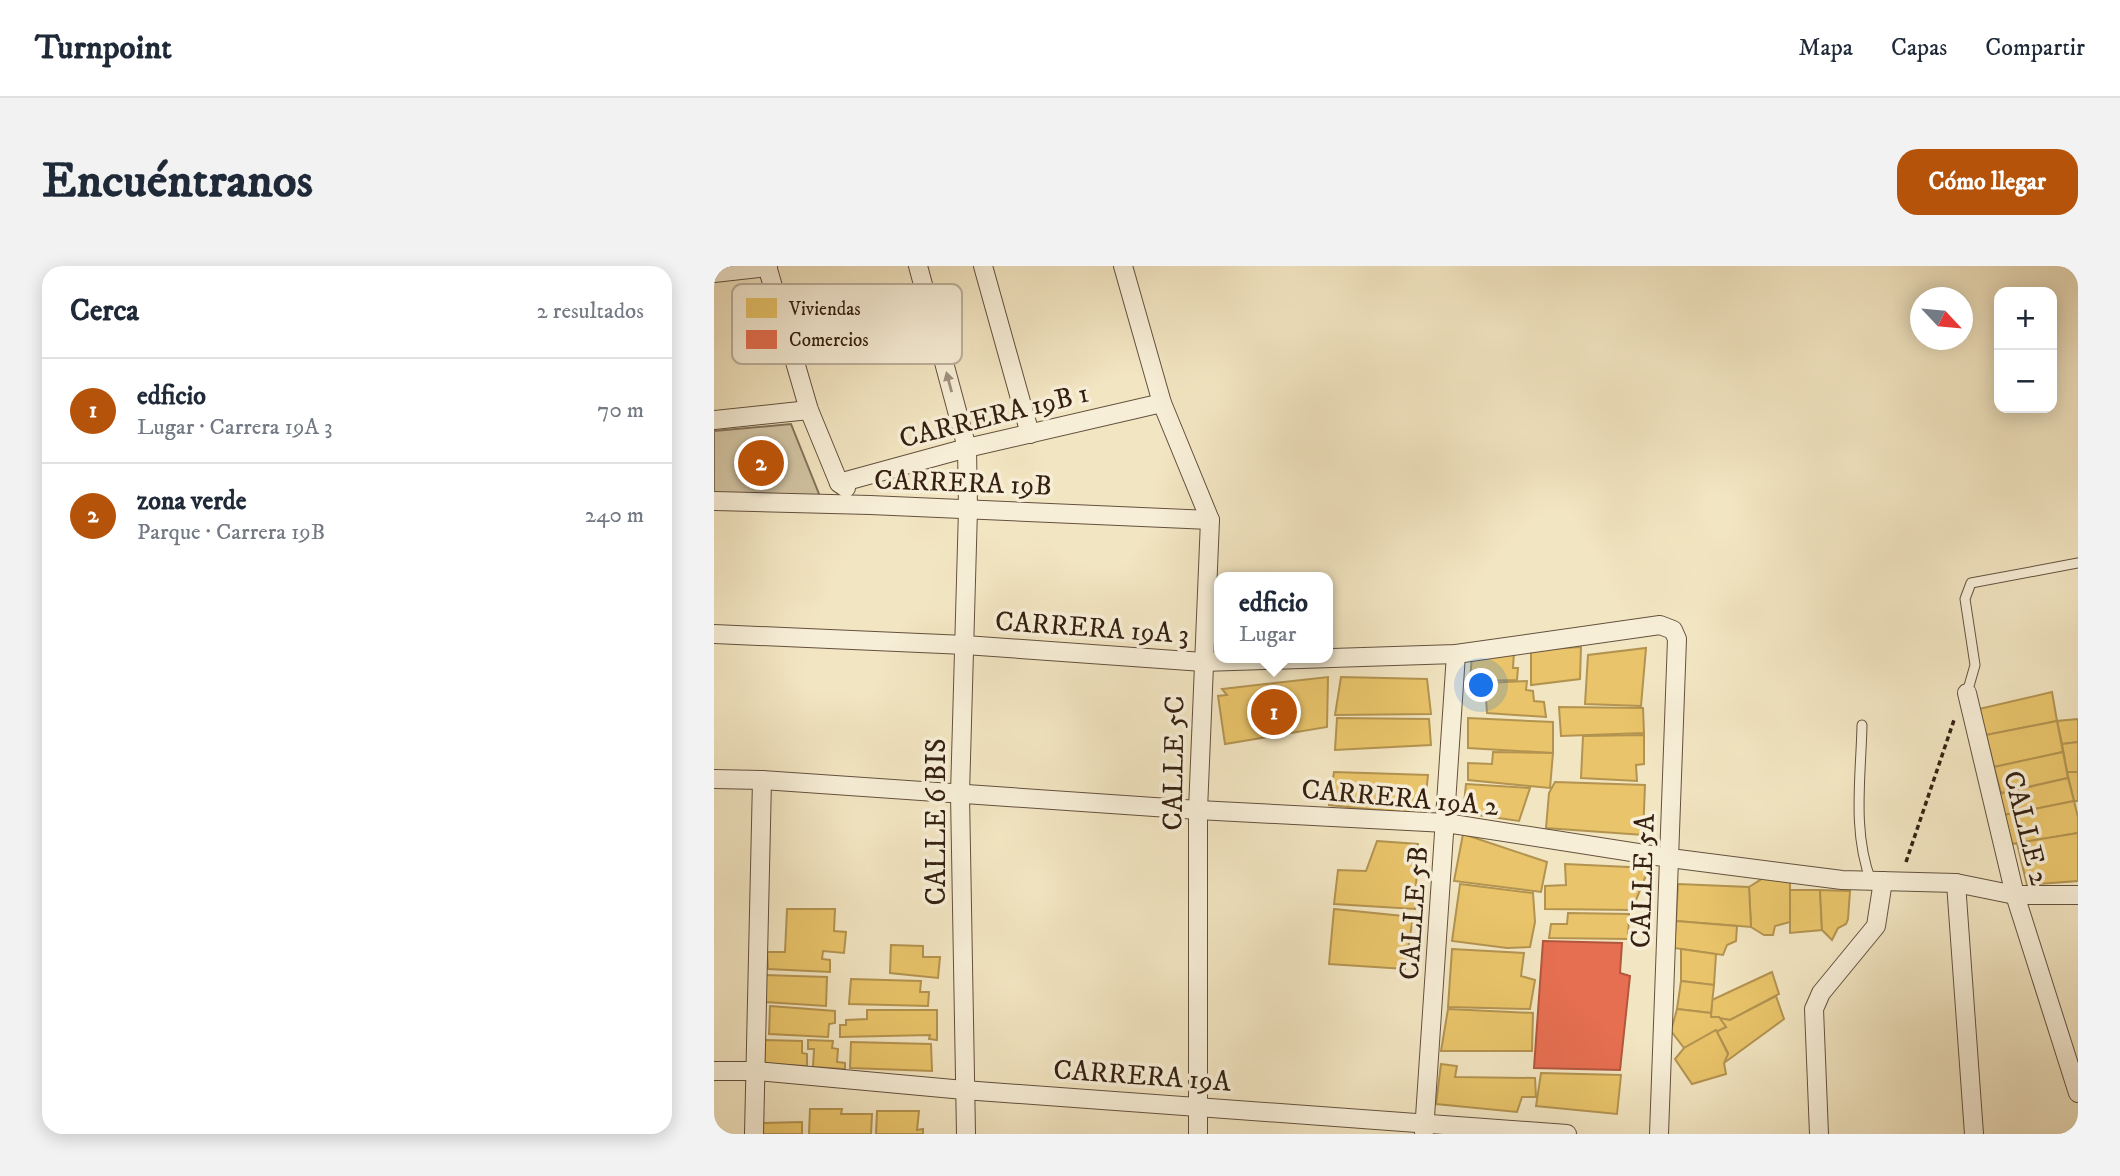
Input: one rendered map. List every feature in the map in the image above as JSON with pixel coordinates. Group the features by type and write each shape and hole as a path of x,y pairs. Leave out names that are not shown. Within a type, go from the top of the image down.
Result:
{"street":[{"path":"714,273 767,266 772,284"},
{"name":"CALLE 6 BIS","path":"918,266 923,284"},
{"path":"983,266 1030,433"},
{"name":"CALLE 5C","path":"1123,266 1162,403 1210,520 1198,810 1198,1134"},
{"path":"795,364 808,411 839,483 870,505"},
{"name":"CALLE 6 BIS","path":"944,364 967,448 968,509 960,793 967,1134"},
{"name":"CARRERA 19B 1","path":"839,483 967,448 1162,403"},
{"path":"714,420 808,411"},
{"name":"CARRERA 19B","path":"714,501 1210,520"},
{"name":"CARRERA 19A 3","path":"1333,658 1456,654 1660,625 1673,630"},
{"name":"CALLE 5A","path":"1659,1134 1677,639 1673,630"},
{"name":"CARRERA 19A 3","path":"714,634 965,645 1214,662"},
{"name":"CALLE 5B","path":"1425,1129 1456,654"},
{"name":"CALLE 2","path":"1968,693 2015,895 2078,1093"},
{"name":"CARRERA 19A 2","path":"714,779 1446,824 1670,858 1842,880 1956,883 2015,895 2078,895"},
{"path":"754,1134 762,780"},
{"path":"1819,1134 1814,1009 1821,993 1876,926 1885,881"},
{"path":"1956,883 1974,1134"},
{"name":"CARRERA 19A","path":"714,1071 756,1071 964,1090 1198,1106 1425,1129 1567,1134"}],"lane":[{"path":"1968,693 1975,665 1965,599 1967,589 1972,583 2078,563"},
{"path":"1863,725 1860,837 1864,863 1885,881"}],"path":[{"path":"1885,881 1931,793 1950,730 1968,693"}],"shaded area":[{"path":"791,424 821,499 714,496 714,431"}],"building: Viviendas":[{"path":"1581,647 1580,679 1531,685 1531,650"},
{"path":"1646,648 1641,706 1585,704 1588,655"},
{"path":"1514,652 1513,668 1518,668 1517,680 1470,681 1472,655"},
{"path":"1328,677 1327,727 1225,744 1218,696 1227,695 1222,689"},
{"path":"1341,677 1427,679 1431,714 1335,715"},
{"path":"1527,681 1526,690 1533,691 1534,701 1544,702 1546,717 1487,713 1485,683"},
{"path":"2052,692 2057,721 1986,735 1979,709"},
{"path":"1559,707 1643,708 1644,733 1561,736"},
{"path":"1337,718 1429,719 1431,745 1335,750"},
{"path":"1468,718 1553,722 1553,753 1468,748"},
{"path":"2078,719 2078,742 2062,744 2057,721"},
{"path":"2057,721 2063,752 1994,767 1986,735"},
{"path":"1644,735 1644,764 1636,765 1637,781 1581,778 1583,736"},
{"path":"2078,742 2078,772 2067,772 2062,744"},
{"path":"1493,752 1553,753 1550,788 1468,780 1468,763 1492,764"},
{"path":"2063,752 2068,778 2001,793 1994,767"},
{"path":"1334,772 1428,775 1424,815 1329,805"},
{"path":"2067,772 2078,772 2078,801 2074,801"},
{"path":"2068,778 2074,801 2004,815 1999,794"},
{"path":"1555,782 1645,785 1643,835 1546,828 1549,793"},
{"path":"1466,784 1530,788 1519,821 1463,813"},
{"path":"2074,801 2078,833 2012,844 2004,815"},
{"path":"2078,833 2078,881 2027,885 2017,843"},
{"path":"1463,834 1547,862 1541,892 1454,881"},
{"path":"1377,841 1418,844 1415,909 1334,904 1338,870 1366,871"},
{"path":"1565,864 1649,868 1632,910 1545,909 1545,886 1566,885"},
{"path":"1790,875 1790,922 1775,926 1773,935 1764,935 1751,927 1749,887 1765,877"},
{"path":"1460,884 1533,893 1535,922 1530,947 1507,948 1452,941"},
{"path":"1678,884 1749,887 1751,927 1676,921"},
{"path":"1790,890 1820,890 1822,930 1790,933"},
{"path":"1820,890 1850,891 1848,919 1846,924 1838,928 1832,940 1822,930"},
{"path":"787,909 835,909 834,931 846,932 844,953 823,951 822,959 830,960 830,972 768,969 767,952 785,952"},
{"path":"1334,909 1413,917 1405,969 1329,964"},
{"path":"1568,913 1629,914 1628,939 1549,938 1551,924 1567,924"},
{"path":"1676,921 1737,926 1736,941 1727,945 1723,955 1674,948"},
{"path":"891,945 923,946 923,957 940,957 938,978 890,973"},
{"path":"1452,949 1524,953 1521,976 1535,980 1530,1009 1448,1007"},
{"path":"1681,949 1716,954 1714,985 1681,981"},
{"path":"1772,972 1779,994 1730,1020 1711,1017 1712,1000"},
{"path":"764,975 827,977 826,1006 765,1002"},
{"path":"851,979 921,981 920,992 929,992 928,1006 849,1004"},
{"path":"1681,981 1714,985 1711,1013 1677,1009"},
{"path":"1776,996 1784,1019 1724,1063 1728,1053 1716,1030 1726,1027 1719,1018 1730,1020"},
{"path":"770,1006 835,1011 835,1023 829,1024 828,1037 769,1034"},
{"path":"1448,1009 1533,1013 1532,1051 1441,1051"},
{"path":"1677,1009 1711,1013 1711,1017 1719,1017 1726,1027 1684,1048 1671,1031"},
{"path":"867,1010 937,1010 937,1040 929,1039 930,1035 840,1037 840,1025 846,1025 846,1020 867,1019"},
{"path":"1716,1030 1728,1054 1724,1063 1726,1074 1692,1084 1675,1059 1684,1048"},
{"path":"765,1040 802,1041 802,1053 807,1054 807,1066 764,1064"},
{"path":"808,1040 833,1041 832,1048 838,1049 837,1062 845,1063 845,1069 813,1067 814,1049 808,1049"},
{"path":"851,1042 931,1044 932,1071 850,1068"},
{"path":"1441,1064 1457,1066 1455,1077 1535,1078 1536,1097 1522,1097 1517,1112 1436,1104"},
{"path":"1541,1073 1621,1075 1617,1114 1536,1106"},
{"path":"810,1109 842,1109 841,1114 872,1114 871,1134 809,1134"},
{"path":"877,1111 919,1111 917,1130 923,1129 923,1134 876,1134"},
{"path":"802,1122 802,1134 761,1134 761,1123"}],"building: Comercios":[{"path":"1543,941 1622,943 1620,973 1630,976 1620,1070 1534,1068"}],"place":[{"name":"zona verde","path":"761,463"},
{"name":"edficio","path":"1274,712"}]}
